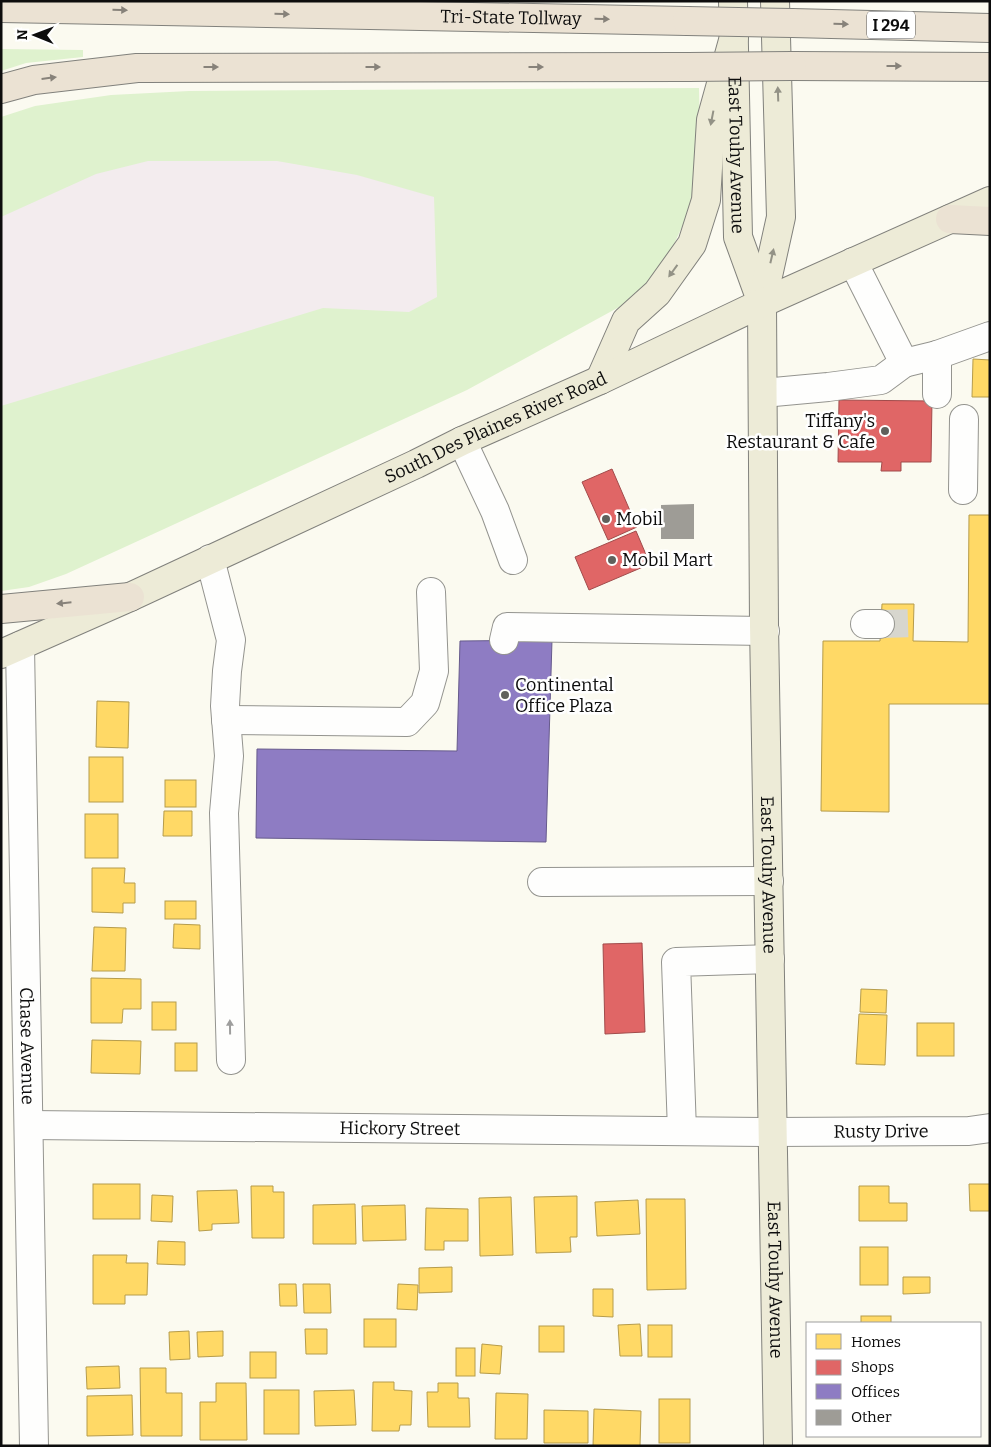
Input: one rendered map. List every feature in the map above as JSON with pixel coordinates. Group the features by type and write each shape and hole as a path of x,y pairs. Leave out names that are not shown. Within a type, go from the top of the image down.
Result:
{"highway":[{"name":"Tri-State Tollway","path":"1,8 687,20 990,28"},
{"path":"1,89 34,80 137,68 990,67"},
{"path":"950,218 990,221"},
{"path":"1,608 130,596"}],"main road":[{"name":"East Touhy Avenue","path":"733,1 738,237 762,303"},
{"name":"East Touhy Avenue","path":"775,1 781,216 762,303 762,393 764,631 778,1446"},
{"path":"600,380 626,320 657,293 692,244 706,200 711,120 734,37"},
{"name":"South Des Plaines River Road","path":"11,650 416,464 462,440 600,380 762,303 990,201"}],"street":[{"path":"853,262 904,363"},
{"path":"762,393 882,380 904,363 990,336"},
{"path":"936,354 938,394"},
{"path":"963,490 964,420"},
{"path":"462,440 495,511 513,560"},
{"path":"210,559 231,640 227,671 226,720 229,756 224,813 231,1060"},
{"path":"226,720 407,722 425,703 434,670 431,592"},
{"path":"504,640 507,626 764,631"},
{"name":"Chase Avenue","path":"11,650 29,1125 34,1446"},
{"path":"542,882 769,881"},
{"path":"682,1131 676,962 770,959"},
{"name":"Hickory Street","path":"29,1125 772,1132"},
{"name":"Rusty Drive","path":"772,1132 969,1132 990,1128"}],"shaded area":[{"path":"130,128 644,233 1,541 1,173"}],"green space":[{"path":"1,49 83,50 83,57 26,63 1,71"},
{"path":"699,88 700,140 697,176 686,218 670,253 646,285 621,306 467,390 66,574 29,587 1,591 1,406 323,308 409,312 437,297 434,197 357,175 277,161 148,161 96,174 1,217 1,117 35,106 111,95 189,91"}],"building: Homes":[{"path":"973,359 990,360 990,397 972,397"},
{"path":"969,515 990,515 990,704 889,704 889,812 821,811 823,641 880,641 882,604 914,604 913,641 968,642"},
{"path":"97,701 129,702 128,748 96,747"},
{"path":"89,757 123,757 123,802 89,802"},
{"path":"165,780 196,780 196,807 165,807"},
{"path":"164,811 192,811 192,836 163,836"},
{"path":"85,814 118,814 118,858 85,858"},
{"path":"92,868 125,868 124,883 135,883 135,903 123,903 123,913 92,912"},
{"path":"165,901 196,901 196,919 165,919"},
{"path":"174,924 200,925 200,949 173,948"},
{"path":"94,927 126,928 125,971 92,971"},
{"path":"91,978 141,979 141,1009 123,1009 122,1023 91,1023"},
{"path":"861,989 887,990 886,1013 860,1012"},
{"path":"152,1002 176,1002 176,1030 152,1030"},
{"path":"859,1014 887,1015 885,1065 856,1064"},
{"path":"917,1023 954,1023 954,1056 917,1056"},
{"path":"92,1040 141,1041 140,1074 91,1073"},
{"path":"175,1043 197,1043 197,1071 175,1071"},
{"path":"93,1184 140,1184 140,1219 93,1219"},
{"path":"969,1184 990,1184 990,1211 970,1211"},
{"path":"251,1186 273,1186 273,1192 284,1192 284,1238 252,1238"},
{"path":"859,1186 889,1186 889,1203 907,1203 907,1221 859,1221"},
{"path":"237,1190 239,1223 212,1224 212,1230 199,1231 197,1191"},
{"path":"152,1195 173,1196 172,1222 151,1221"},
{"path":"577,1196 577,1237 570,1237 571,1252 536,1253 534,1197"},
{"path":"511,1197 513,1255 480,1256 479,1198"},
{"path":"646,1199 685,1199 686,1289 647,1290"},
{"path":"638,1200 640,1234 597,1236 595,1202"},
{"path":"355,1204 356,1244 313,1244 313,1205"},
{"path":"405,1205 406,1240 363,1241 362,1206"},
{"path":"426,1208 468,1209 468,1241 444,1241 444,1250 425,1250"},
{"path":"158,1241 185,1242 185,1265 157,1264"},
{"path":"860,1247 888,1247 888,1285 860,1285"},
{"path":"93,1255 127,1255 126,1263 148,1263 147,1295 125,1295 125,1304 93,1304"},
{"path":"452,1267 452,1292 419,1293 419,1268"},
{"path":"903,1277 930,1277 930,1293 903,1294"},
{"path":"279,1284 296,1284 297,1306 280,1306"},
{"path":"303,1284 330,1284 331,1313 304,1313"},
{"path":"398,1284 418,1285 417,1310 397,1309"},
{"path":"593,1289 613,1289 613,1317 593,1316"},
{"path":"861,1316 891,1316 891,1322 861,1322"},
{"path":"364,1319 396,1319 396,1347 364,1347"},
{"path":"640,1324 642,1356 620,1356 618,1325"},
{"path":"648,1325 672,1325 672,1357 648,1357"},
{"path":"539,1326 564,1326 564,1352 539,1352"},
{"path":"305,1329 327,1329 327,1354 306,1354"},
{"path":"189,1331 190,1359 170,1360 169,1332"},
{"path":"223,1331 223,1356 198,1357 197,1332"},
{"path":"482,1344 502,1346 500,1374 480,1373"},
{"path":"456,1348 475,1348 475,1376 456,1376"},
{"path":"250,1352 276,1352 276,1378 250,1378"},
{"path":"119,1366 120,1388 87,1389 86,1367"},
{"path":"140,1368 166,1368 166,1393 182,1393 182,1436 141,1436"},
{"path":"373,1382 394,1382 394,1390 412,1391 411,1425 400,1425 399,1431 372,1431"},
{"path":"216,1383 246,1383 247,1440 200,1440 200,1402 216,1402"},
{"path":"438,1383 458,1383 458,1398 469,1398 470,1427 428,1427 427,1392 438,1392"},
{"path":"264,1390 299,1390 299,1434 264,1434"},
{"path":"354,1390 356,1425 315,1426 314,1391"},
{"path":"496,1393 528,1394 527,1439 495,1439"},
{"path":"132,1395 133,1435 87,1436 87,1396"},
{"path":"659,1399 690,1399 690,1443 659,1443"},
{"path":"594,1409 641,1411 640,1446 593,1446"},
{"path":"544,1410 588,1411 588,1443 544,1443"}],"building: Shops":[{"name":"Tiffany's Restaurant & Cafe","path":"839,400 932,401 931,462 901,462 901,471 881,471 882,462 838,462"},
{"path":"612,469 637,527 608,540 582,482"},
{"name":"Mobil Mart","path":"636,531 650,564 589,590 575,557"},
{"path":"642,943 645,1032 605,1034 603,944"}],"building: Offices":[{"name":"Continental Office Plaza","path":"552,640 546,842 256,838 257,749 457,751 460,641"}],"building: Other":[{"path":"694,504 694,539 661,539 661,505"}],"tunnel":[{"path":"880,624 913,623"}],"place":[{"name":"Tiffany's Restaurant & Cafe","path":"885,431"},
{"name":"Mobil","path":"606,519"},
{"name":"Mobil Mart","path":"612,560"},
{"name":"Continental Office Plaza","path":"505,695"}]}
